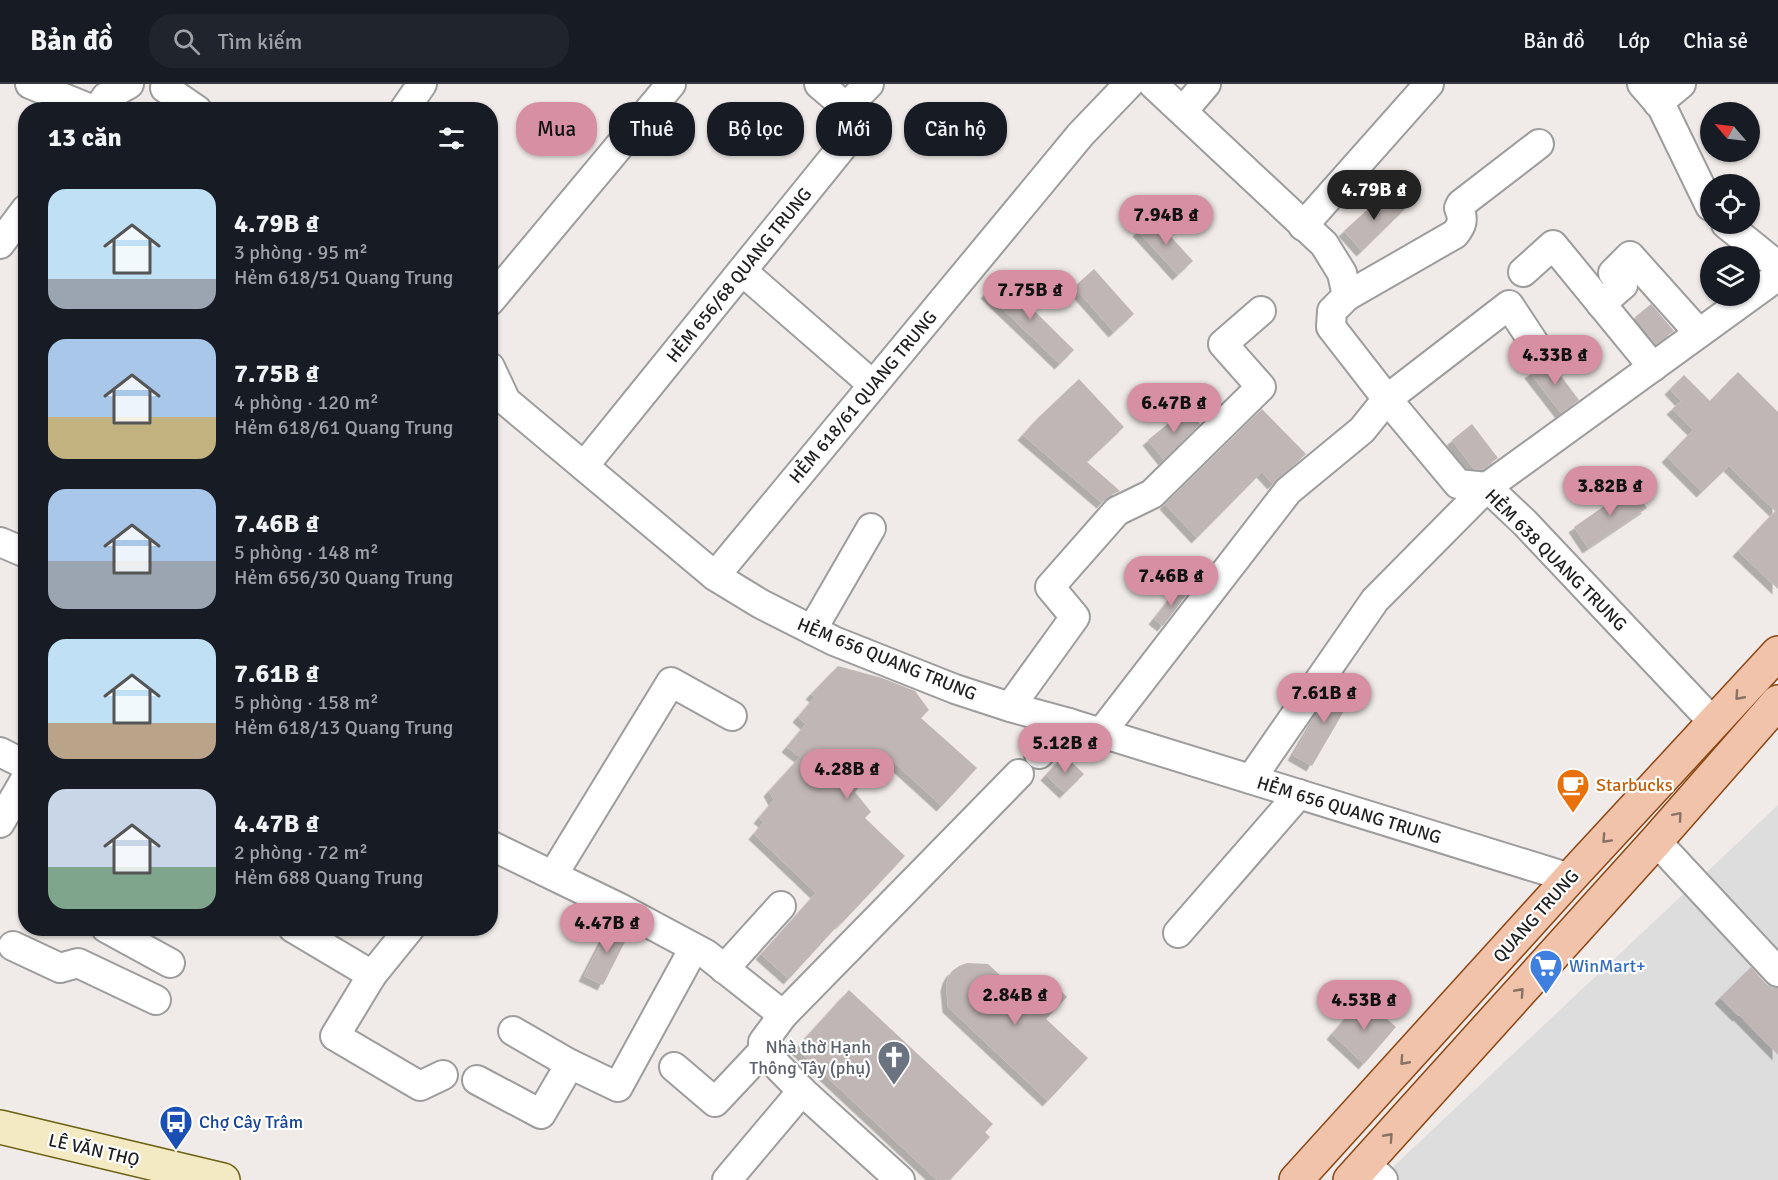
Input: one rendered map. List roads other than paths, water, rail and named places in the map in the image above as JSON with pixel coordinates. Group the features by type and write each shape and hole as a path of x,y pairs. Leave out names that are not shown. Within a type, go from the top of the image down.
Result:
{"main road":[{"name":"QUANG TRUNG","path":"1296,1180 1570,878 1777,656"},
{"path":"1366,1175 1778,702"},
{"name":"LÊ VĂN THỌ","path":"0,1127 155,1173 223,1180"}],"street":[{"path":"30,84 75,102"},
{"path":"102,102 106,97 129,84"},
{"path":"410,102 422,84"},
{"path":"498,291 671,84"},
{"path":"819,84 840,102"},
{"path":"851,102 869,84"},
{"name":"HẺM 618/61 QUANG TRUNG","path":"715,576 1081,134 1129,84"},
{"path":"1153,84 1324,244 1342,273 1347,296 1455,234 1463,218 1459,208 1461,204 1539,144"},
{"path":"1183,111 1206,84"},
{"path":"1303,226 1429,84"},
{"path":"1681,84 1650,93 1662,107 1700,185"},
{"path":"164,85 186,102"},
{"name":"HẺM 656/68 QUANG TRUNG","path":"584,466 835,156"},
{"path":"0,244 18,220"},
{"path":"1738,234 1778,266"},
{"path":"1523,272 1553,245 1653,367"},
{"path":"1601,304 1623,285 1613,273 1630,256 1699,333"},
{"path":"742,271 873,385"},
{"path":"1251,780 1375,600 1487,487 1778,276"},
{"name":"HẺM 638 QUANG TRUNG","path":"1347,296 1332,311 1331,327 1458,484 1487,487 1525,523 1714,723"},
{"path":"1101,733 1288,491 1362,430 1387,399 1509,305 1538,349"},
{"path":"1010,707 1075,616 1050,587 1118,510 1152,494 1261,387 1223,344 1261,311"},
{"name":"HẺM 656 QUANG TRUNG","path":"498,384 506,401 715,576 761,604 834,641 955,690 1570,878"},
{"path":"812,630 871,528"},
{"path":"0,542 18,550"},
{"path":"553,875 671,682 732,716"},
{"path":"1039,754 1069,723"},
{"path":"0,752 18,761"},
{"path":"674,1067 715,1102 763,1051 763,1042 783,1015 1019,774"},
{"path":"0,823 18,792"},
{"path":"1178,933 1299,794"},
{"path":"1656,841 1778,972"},
{"path":"498,849 706,954 783,1015"},
{"path":"724,969 781,906"},
{"path":"121,936 170,963"},
{"path":"306,936 372,975"},
{"path":"404,936 372,975 335,1036 420,1086 443,1075"},
{"path":"13,946 60,968 78,963 156,1000"},
{"path":"513,1031 570,1064 618,1087 694,948"},
{"path":"763,1051 802,1091 900,1180"},
{"path":"477,1080 541,1114 570,1064"},
{"path":"727,1180 802,1091"}],"place":[{"name":"Starbucks","path":"1573,814"},
{"name":"WinMart+","path":"1546,995"},
{"name":"Nhà thờ Hạnh Thông Tây (phụ)","path":"894,1086"},
{"name":"Chợ Cây Trâm","path":"176,1151"}]}
